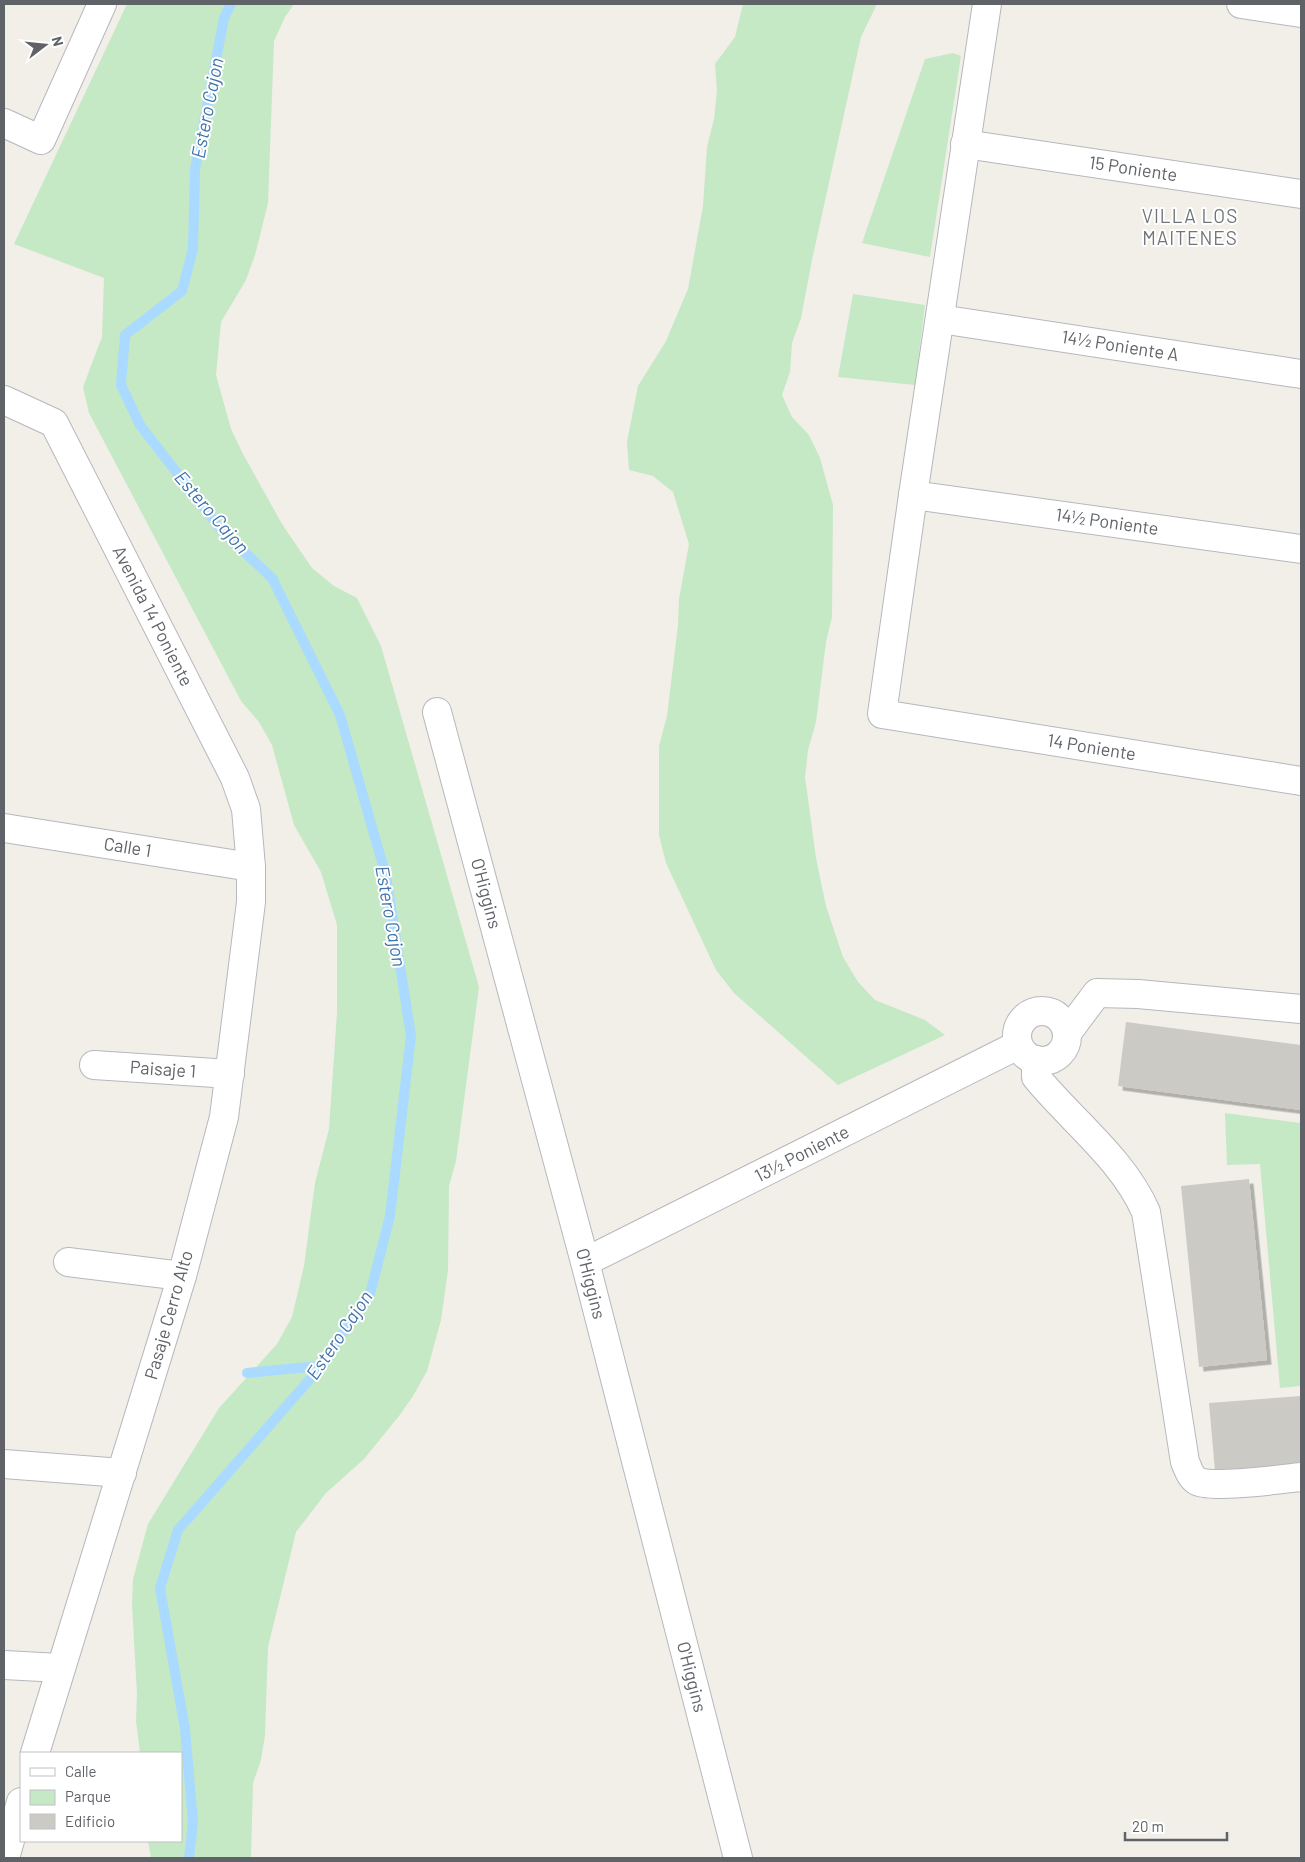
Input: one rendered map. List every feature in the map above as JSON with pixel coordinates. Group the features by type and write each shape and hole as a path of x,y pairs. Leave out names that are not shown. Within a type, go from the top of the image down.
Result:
{"street":[{"path":"4,123 41,140 102,4"},
{"path":"912,495 987,4"},
{"path":"1242,4 1301,13"},
{"name":"15 Poniente","path":"965,144 1301,194"},
{"name":"14½ Poniente A","path":"940,318 1301,374"},
{"name":"Avenida 14 Poniente","path":"4,400 54,423 235,778 246,809 251,867"},
{"name":"14½ Poniente","path":"912,495 1301,549"},
{"name":"14 Poniente","path":"912,495 882,714 1301,781"},
{"name":"O'Higgins","path":"436,712 585,1262 738,1858"},
{"name":"Calle 1","path":"4,828 251,867"},
{"name":"Pasaje Cerro Alto","path":"35,1752 182,1276 224,1118 251,902 251,867"},
{"path":"1301,1009 1138,994 1097,993 1067,1033 1060,1018 1044,1010 1028,1014 1018,1028 1036,1077 1123,1172 1138,1194 1146,1212 1185,1462 1189,1473 1197,1482 1213,1485 1301,1478"},
{"name":"13½ Poniente","path":"585,1262 1027,1053 1052,1060 1064,1048 1067,1033"},
{"name":"Paisaje 1","path":"94,1065 230,1074"},
{"path":"68,1262 182,1276"},
{"path":"4,1464 122,1473"},
{"path":"4,1665 60,1668"},
{"path":"5,1858 20,1806"}],"green space":[{"path":"127,4 294,4 285,17 274,41 268,203 255,255 246,280 221,322 216,375 231,429 282,524 312,568 334,586 357,598 381,646 479,987 456,1161 449,1186 448,1270 441,1320 427,1371 413,1396 364,1459 326,1493 296,1532 268,1647 265,1735 261,1760 253,1783 251,1858 151,1858 148,1842 182,1842 182,1752 140,1752 136,1721 137,1694 132,1605 133,1579 148,1524 219,1408 277,1344 292,1317 304,1266 315,1183 329,1129 337,1013 337,925 321,872 294,825 272,745 259,722 241,701 89,413 83,387 102,337 104,278 14,244"},
{"path":"743,4 877,4 861,37 801,318 792,343 790,372 782,395 792,417 809,435 820,458 833,505 832,617 826,642 816,722 808,750 805,777 816,858 826,906 843,957 858,982 875,1000 925,1020 945,1035 838,1085 734,993 716,970 666,863 659,835 659,746 667,716 678,625 679,599 689,544 673,492 653,476 629,470 627,442 638,386 666,341 688,289 703,206 707,147 714,119 717,91 715,64 735,37"},
{"path":"953,53 961,56 930,257 862,243 925,59"},
{"path":"853,294 925,305 915,385 838,377"},
{"path":"1225,1113 1301,1123 1301,1386 1280,1388 1260,1164 1227,1165"}],"building":[{"path":"1126,1022 1301,1045 1301,1110 1118,1086"},
{"path":"1249,1179 1267,1360 1199,1367 1181,1186"},
{"path":"1301,1396 1301,1463 1215,1471 1209,1403"}],"waterway":[{"name":"Estero Cajon","path":"189,1858 193,1822 185,1729 160,1588 178,1530 311,1378 370,1294 390,1216 411,1036 386,876 340,715 272,578 222,531 140,425 121,385 125,335 182,291 193,249 195,169 224,18 231,4"},
{"path":"247,1373 319,1366"}],"district":[{"name":"VILLA LOS MAITENES","path":"1190,227"}]}
